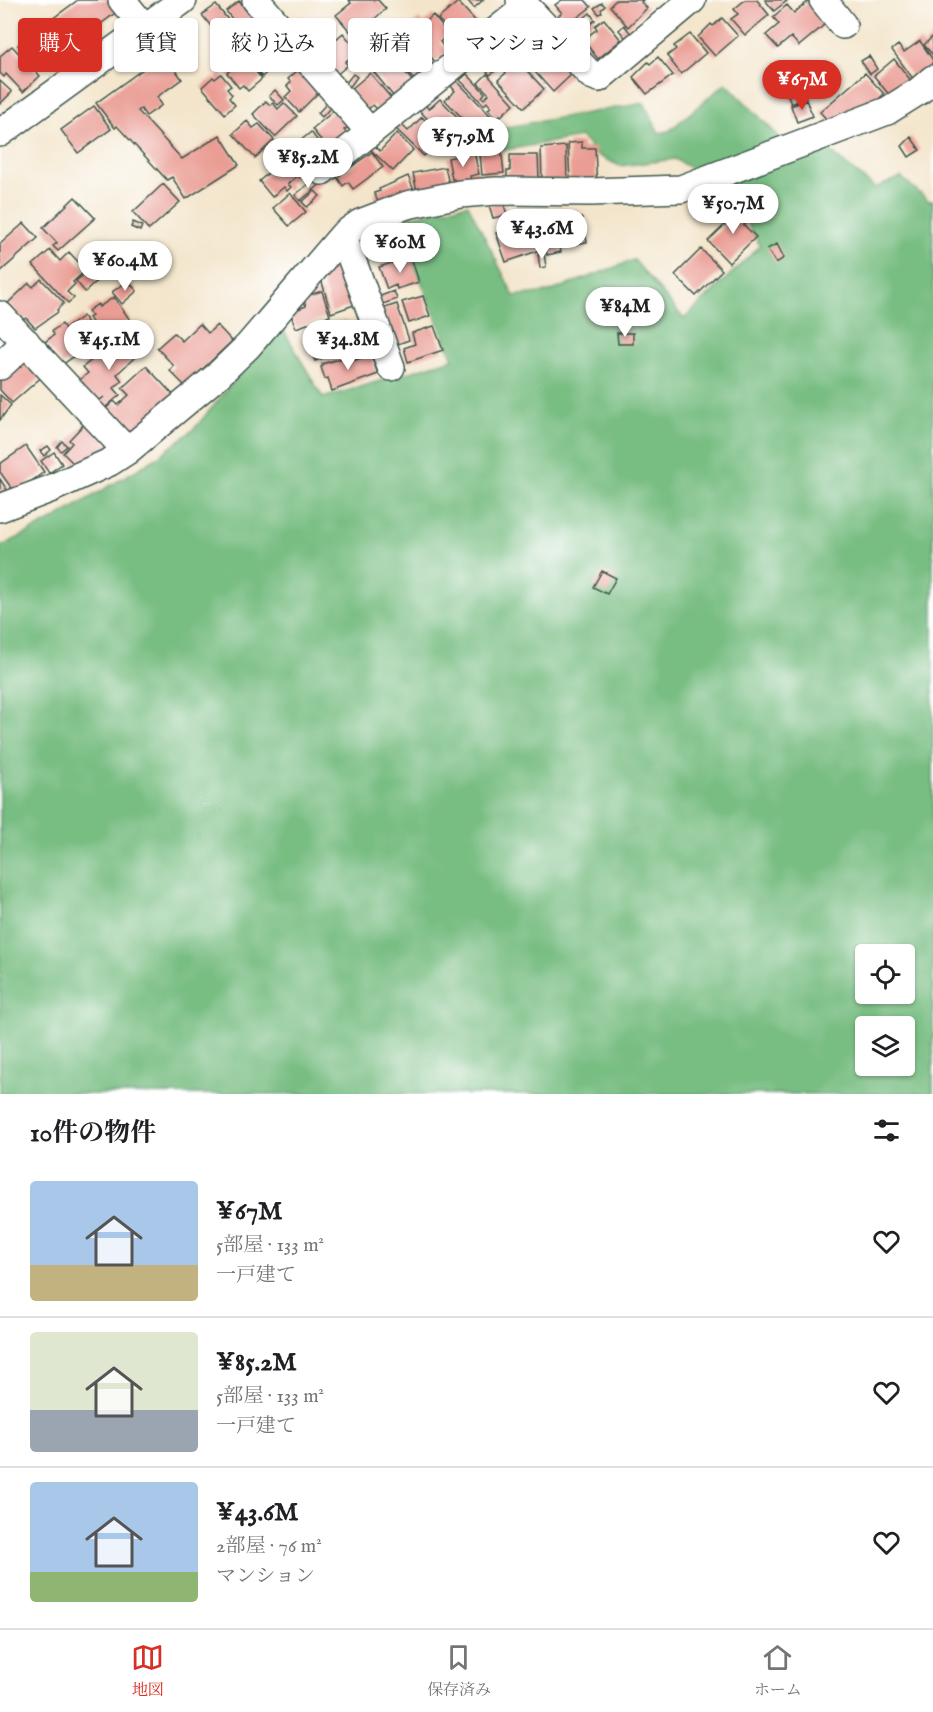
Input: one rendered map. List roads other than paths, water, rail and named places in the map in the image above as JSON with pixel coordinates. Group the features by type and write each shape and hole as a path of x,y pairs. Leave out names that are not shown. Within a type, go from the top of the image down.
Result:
{"street":[{"path":"122,0 137,18"},
{"path":"157,18 183,0"},
{"path":"256,0 370,132"},
{"path":"322,171 518,7 591,75 599,78 692,0"},
{"path":"823,0 843,25"},
{"path":"0,133 114,49"},
{"path":"0,508 80,476 110,462 126,451 217,376 248,346 343,235 360,223 407,205 460,194 496,190 591,192 681,189 887,111 919,91 933,79"},
{"path":"343,235 391,367"},
{"path":"0,315 126,451"},
{"path":"0,366 26,342"}]}
